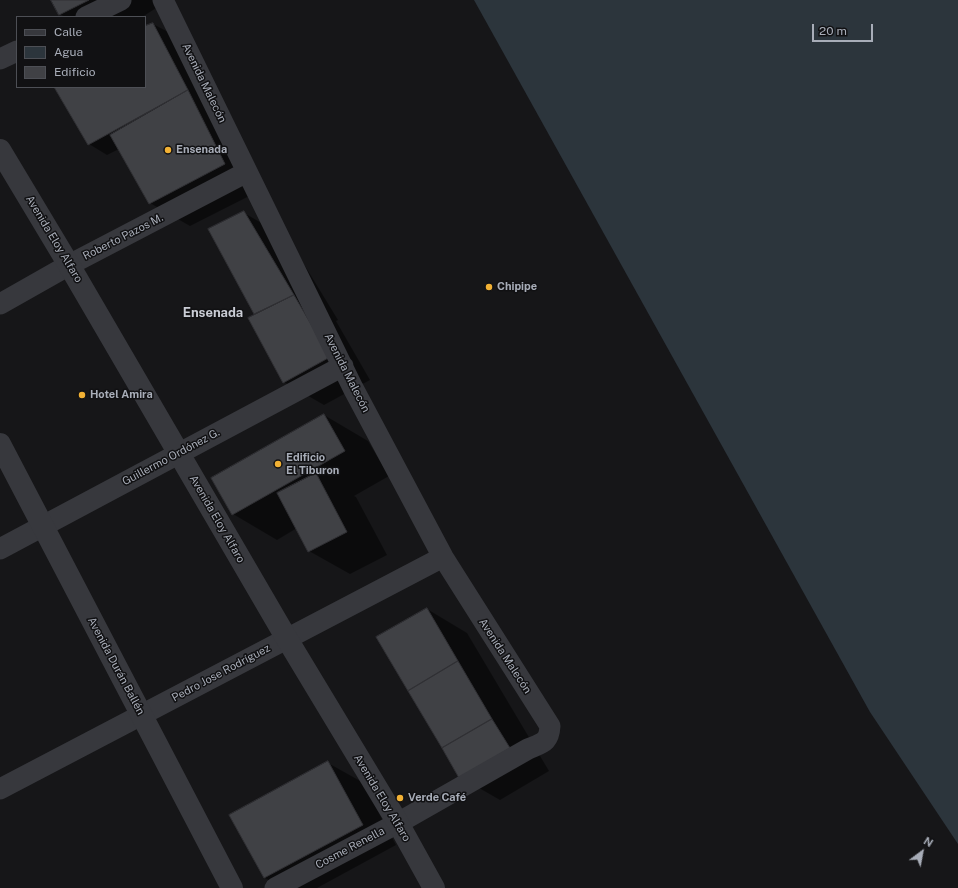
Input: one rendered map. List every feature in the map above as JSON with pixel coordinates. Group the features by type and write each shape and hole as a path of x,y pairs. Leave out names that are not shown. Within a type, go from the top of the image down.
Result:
{"street":[{"path":"88,16 121,0"},
{"name":"Avenida Malecón","path":"163,0 343,366 443,557 550,726 550,735"},
{"path":"0,59 16,51"},
{"name":"Avenida Eloy Alfaro","path":"0,150 179,453 286,639 398,823 434,888"},
{"name":"Roberto Pazos M.","path":"0,304 69,265 247,172"},
{"name":"Guillermo Ordónez G.","path":"0,548 343,366"},
{"name":"Avenida Durán Ballén","path":"0,444 232,888"},
{"name":"Pedro Jose Rodríguez","path":"0,789 443,557"},
{"name":"Cosme Renella","path":"275,888 398,823 528,749 544,742 550,735"}],"water":[{"path":"474,0 958,0 958,844 870,712"}],"building":[{"path":"51,0 89,0 59,15"},
{"path":"153,23 188,90 88,145 55,88 146,88 146,26"},
{"name":"Ensenada","path":"188,90 225,164 149,204 110,135"},
{"path":"244,211 294,295 254,314 208,229"},
{"path":"294,295 330,357 283,383 248,318"},
{"name":"Edificio El Tiburon","path":"324,414 345,451 232,515 211,478"},
{"path":"316,473 347,532 308,552 277,493"},
{"path":"427,608 458,661 408,691 376,637"},
{"path":"458,661 492,719 442,748 408,691"},
{"path":"492,719 510,748 459,778 442,748"},
{"path":"328,761 363,825 264,878 229,815"}],"place":[{"name":"Ensenada","path":"168,150"},
{"name":"Chipipe","path":"489,287"},
{"name":"Hotel Amira","path":"82,395"},
{"name":"Edificio El Tiburon","path":"278,464"},
{"name":"Verde Café","path":"400,798"}],"district":[{"name":"Ensenada","path":"213,313"}]}
